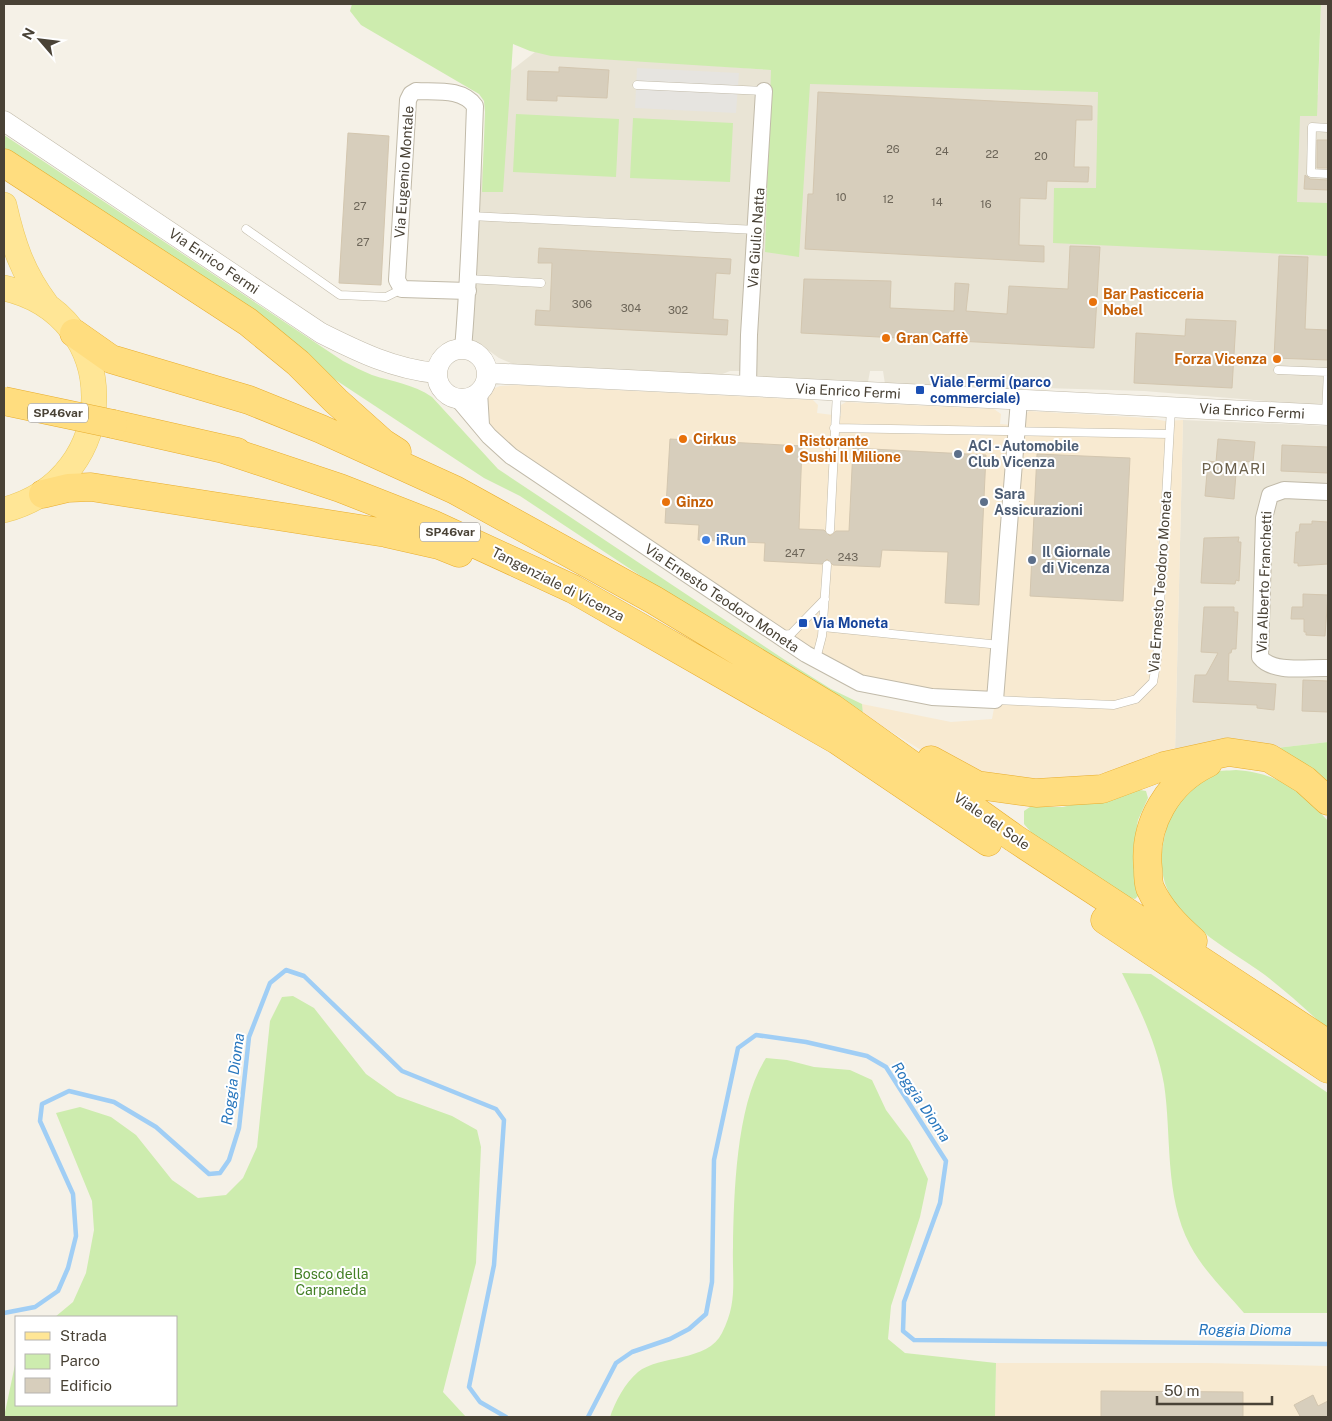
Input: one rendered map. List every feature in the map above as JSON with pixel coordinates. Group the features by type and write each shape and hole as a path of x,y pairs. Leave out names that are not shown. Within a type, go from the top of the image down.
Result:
{"highway":[{"path":"4,163 248,322 298,363 336,401 383,443 455,490 654,600"},
{"path":"74,333 111,359 249,400 321,429 455,490"},
{"name":"Tangenziale di Vicenza","path":"4,401 220,448 338,477 461,517 654,600"},
{"name":"Tangenziale di Vicenza","path":"220,448 340,488 432,524 574,589 668,641"},
{"path":"43,494 68,488 91,487 386,533 439,545 668,641"},
{"name":"Viale del Sole","path":"654,600 832,708 1014,838 1246,990 1323,1060"},
{"name":"Viale del Sole","path":"668,641 837,740 1323,1060"},
{"path":"832,708 885,734 977,786 1036,793 1102,789 1164,766 1228,752 1269,758 1306,780 1328,801"},
{"path":"1228,752 1191,771 1172,788 1154,821 1146,852 1150,886 1169,919 1246,990"}],"main road":[{"path":"4,205 16,252 30,282 48,306 74,333 88,360 93,382 93,420 83,449 70,468 43,494 21,505 4,510"},
{"path":"4,288 20,292 48,306"}],"street":[{"name":"Via Eugenio Montale","path":"402,289 397,280 408,100 411,94 416,91 460,94 469,97 475,106 468,285 463,349"},
{"name":"Via Giulio Natta","path":"748,385 749,335 757,230 764,91"},
{"name":"Via Enrico Fermi","path":"4,121 321,334 371,358 412,371 436,374"},
{"path":"402,289 468,285"},
{"path":"436,374 438,366 448,353 463,349 477,354 486,366 485,383 479,392 469,398 458,399"},
{"name":"Via Enrico Fermi","path":"487,373 1327,415"},
{"name":"Via Ernesto Teodoro Moneta","path":"436,374 444,392 458,399 511,456 816,659 860,683 932,697 995,700"},
{"path":"479,392 481,425"},
{"path":"995,700 1019,400"},
{"name":"Via Alberto Franchetti","path":"1328,492 1284,490 1270,495 1264,518 1260,657 1264,662 1280,667 1328,668"}],"lane":[{"path":"636,85 764,91"},
{"path":"1328,128 1312,127 1311,173 1328,174"},
{"path":"471,216 757,230"},
{"path":"246,229 340,295 386,297 402,289"},
{"path":"468,285 541,283"},
{"path":"1278,370 1328,372 1327,415"},
{"path":"830,530 837,390"},
{"name":"Via Ernesto Teodoro Moneta","path":"995,700 1114,705 1136,699 1153,682 1157,659 1171,406"},
{"path":"834,428 1169,434"},
{"path":"816,659 823,627 827,565"},
{"path":"778,635 790,634 825,599"},
{"path":"823,627 1000,645"}],"shaded area":[{"path":"1321,4 1328,4 1328,394 1325,406 1144,391 1044,388 1042,379 1024,378 1024,389 1019,391 885,384 883,371 870,371 868,382 859,384 757,379 750,371 730,371 715,377 513,364 499,358 480,344 466,343 490,87 535,52 771,70 1318,95"},
{"path":"637,68 739,73 736,113 635,108"},
{"path":"517,385 813,400 818,405 817,413 841,416 841,405 846,402 994,409 1001,414 1000,424 1024,426 1024,416 1029,411 1149,418 1165,421 1183,420 1175,752 1122,769 1079,779 1056,781 992,777 932,757 863,714 862,704 951,722 992,719 995,703 871,688 496,447 481,401 490,390 500,386"},
{"path":"1183,420 1328,426 1328,742 1267,749 1175,752"},
{"path":"996,1363 1208,1363 1328,1366 1328,1417 995,1417"}],"green space":[{"path":"352,4 1321,4 1317,116 1300,116 1297,202 1328,203 1328,256 1053,243 1054,188 1096,188 1098,92 810,84 799,257 765,252 771,70 551,56 530,51 513,44 503,192 482,192 484,101 479,94 361,25 350,11"},
{"path":"516,114 619,119 616,177 513,172"},
{"path":"633,118 733,123 730,182 630,178"},
{"path":"4,135 343,361 372,375 410,386 432,397 498,469 788,662 831,689 862,704 863,714 813,690 520,496 484,478 4,161"},
{"path":"1328,742 1328,788 1267,749"},
{"path":"1236,770 1265,775 1288,785 1328,821 1328,1030 1265,975 1197,927 1175,904 1168,891 1163,872 1162,854 1172,811 1185,791 1203,776 1216,771"},
{"path":"1134,789 1146,791 1148,798 1138,820 1133,850 1142,892 1135,899 1127,897 1036,838 1024,824 1024,811 1030,807 1063,807"},
{"path":"1122,973 1151,974 1328,1093 1328,1313 1244,1313 1195,1254 1182,1226 1172,1186 1166,1104 1161,1069 1147,1027"},
{"name":"Bosco della Carpaneda","path":"293,996 314,1008 366,1074 397,1096 452,1116 477,1130 481,1147 476,1263 443,1392 466,1417 4,1417 15,1365 15,1406 178,1406 178,1316 56,1316 73,1302 86,1273 94,1230 92,1201 56,1113 80,1107 111,1117 136,1135 172,1180 198,1198 226,1195 243,1178 257,1147 270,1021 282,997"},
{"path":"766,1058 787,1060 814,1067 850,1070 872,1080 886,1110 910,1142 928,1179 920,1217 891,1306 888,1339 905,1353 996,1363 995,1417 610,1417 621,1393 638,1372 658,1363 695,1354 706,1349 722,1333 727,1322 733,1291 734,1201 739,1150 748,1099 756,1077"}],"building":[{"path":"559,67 609,70 607,98 557,96 557,101 527,100 528,71 559,72"},
{"path":"818,92 1092,106 1092,120 1076,120 1074,167 1089,167 1088,182 1047,181 1046,199 1020,198 1019,245 1044,246 1044,262 805,249 808,194 813,194"},
{"path":"348,133 389,136 381,285 339,283"},
{"path":"1317,140 1328,140 1328,168 1317,168"},
{"path":"1305,175 1310,179 1328,180 1328,190 1304,189"},
{"path":"1070,246 1100,247 1094,348 801,333 804,279 891,281 890,308 954,311 955,283 969,284 966,311 1007,314 1009,286 1068,289"},
{"path":"539,248 731,259 730,274 716,273 713,319 728,320 727,335 535,325 536,310 550,311 552,263 538,263"},
{"path":"1279,256 1308,257 1305,329 1328,330 1328,360 1274,358"},
{"path":"1186,319 1236,321 1232,388 1134,383 1136,333 1185,336"},
{"path":"670,439 802,446 799,529 824,530 830,536 836,531 849,531 853,448 986,455 979,605 945,603 948,552 882,550 880,567 833,565 827,559 822,564 764,561 765,543 698,540 699,525 665,523"},
{"path":"1218,439 1255,442 1253,462 1237,461 1234,499 1205,496 1208,461 1216,462"},
{"path":"1282,445 1328,447 1328,473 1281,471"},
{"path":"1037,454 1130,458 1123,601 1030,596"},
{"path":"1312,521 1328,522 1328,564 1298,566 1298,563 1294,563 1296,532 1299,532 1300,524 1312,524"},
{"path":"1239,537 1238,542 1241,542 1239,581 1236,580 1235,584 1201,583 1204,538"},
{"path":"1303,594 1328,595 1325,636 1306,635 1306,632 1304,632 1304,619 1291,619 1292,607 1303,607"},
{"path":"1204,607 1234,607 1234,612 1238,612 1236,649 1232,649 1231,653 1229,653 1228,681 1276,684 1274,710 1257,708 1257,705 1193,702 1195,675 1206,675 1218,653 1201,652"},
{"path":"1303,680 1328,681 1328,712 1302,711"},
{"path":"1101,1391 1243,1392 1243,1417 1101,1417"},
{"path":"1313,1395 1318,1406 1328,1401 1328,1417 1297,1417 1300,1416 1294,1405"}],"waterway":[{"name":"Roggia Dioma","path":"4,1313 35,1307 58,1291 68,1268 76,1236 73,1194 40,1121 42,1104 69,1091 114,1102 156,1127 209,1174 220,1173 229,1160 239,1128 249,1037 270,983 286,970 304,976 402,1071 496,1109 504,1120 494,1265 469,1387 480,1402 506,1417"},
{"name":"Roggia Dioma","path":"588,1417 616,1363 632,1352 670,1339 689,1329 706,1314 712,1282 714,1160 738,1048 756,1035 806,1042 867,1056 886,1067 946,1161 940,1203 904,1302 903,1331 914,1340 1328,1344"}],"place":[{"name":"Bar Pasticceria Nobel","path":"1093,302"},
{"name":"Gran Caffè","path":"886,338"},
{"name":"Forza Vicenza","path":"1277,359"},
{"name":"Viale Fermi (parco commerciale)","path":"920,390"},
{"name":"Cirkus","path":"683,439"},
{"name":"Ristorante Sushi Il Milione","path":"789,449"},
{"name":"ACI - Automobile Club Vicenza","path":"958,454"},
{"name":"Ginzo","path":"666,502"},
{"name":"Sara Assicurazioni","path":"984,502"},
{"name":"iRun","path":"706,540"},
{"name":"Il Giornale di Vicenza","path":"1032,560"},
{"name":"Via Moneta","path":"803,623"}],"district":[{"name":"POMARI","path":"1234,469"}]}
